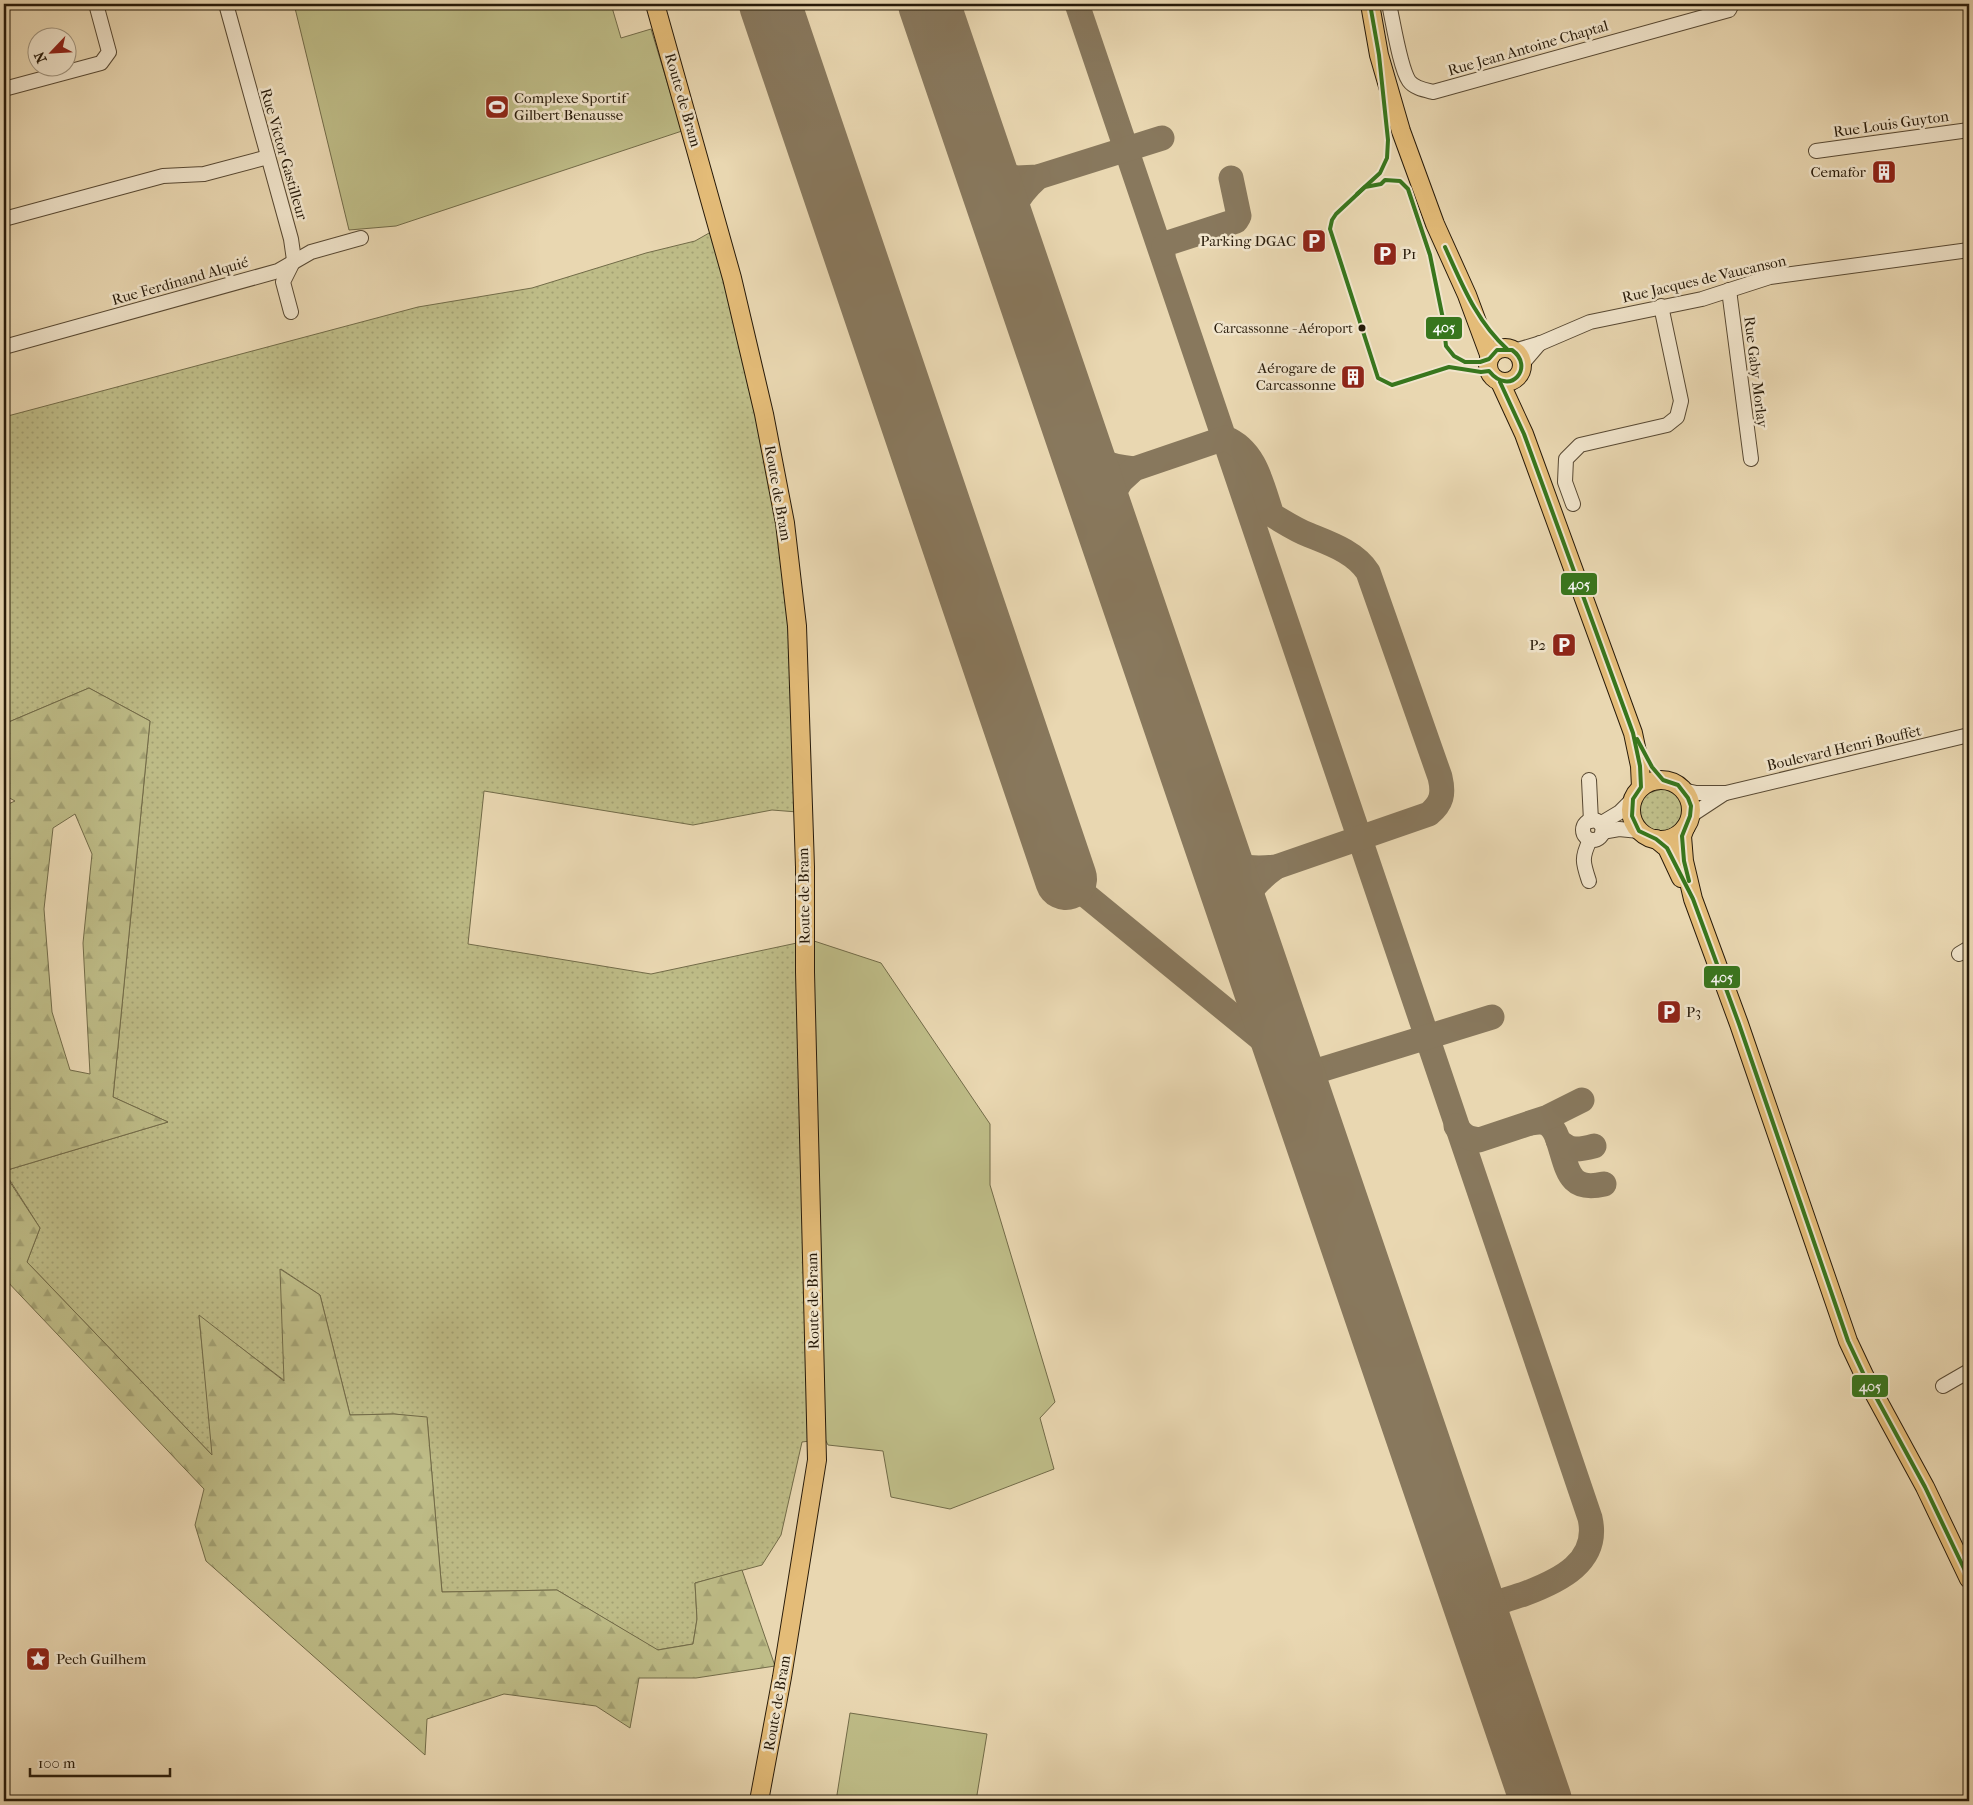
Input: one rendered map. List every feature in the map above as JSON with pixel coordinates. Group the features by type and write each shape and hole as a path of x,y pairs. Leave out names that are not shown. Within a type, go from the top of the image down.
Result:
{"main road":[{"name":"Route de Bram","path":"655,4 732,278 764,414 785,523 797,626 817,1460 782,1677 759,1801"},
{"path":"1370,4 1379,55 1401,131 1435,224 1467,296 1490,357 1489,371 1491,376 1512,365"},
{"path":"1467,296 1512,365 1524,434 1632,732 1640,766 1632,816 1640,830 1647,836 1656,839 1672,838 1688,822"},
{"path":"1490,357 1497,350 1512,365"},
{"path":"1632,732 1652,767 1663,780"},
{"path":"1637,793 1655,780 1670,781 1683,790 1691,806 1688,822 1682,836 1684,861 1692,899"},
{"path":"1656,839 1666,848 1692,899 1739,1024 1848,1341 1864,1375 1925,1487 1969,1579"}],"street":[{"path":"4,89 101,62 109,52 96,4"},
{"name":"Rue Victor Gastilleur","path":"226,4 291,239 294,260"},
{"name":"Rue Jean Antoine Chaptal","path":"1389,4 1409,82 1421,90 1433,92 1729,10 1732,4"},
{"name":"Rue Louis Guyton","path":"1816,151 1969,130"},
{"path":"4,219 163,176 204,174 268,157"},
{"name":"Rue Ferdinand Alquié","path":"4,348 278,271 294,260 311,252 361,238"},
{"name":"Rue Jacques de Vaucanson","path":"1512,365 1540,343 1590,322 1702,299 1770,277 1969,250"},
{"path":"291,312 283,282 294,260"},
{"name":"Rue Gaby Morlay","path":"1729,290 1751,459"},
{"path":"1573,504 1565,482 1566,459 1580,445 1667,425 1676,417 1681,401 1661,306"},
{"name":"Boulevard Henri Bouffet","path":"1683,790 1696,793 1726,793 1969,735"},
{"path":"1589,780 1597,826"},
{"path":"1597,826 1620,812 1637,793"},
{"name":"Boulevard Henri Bouffet","path":"1688,822 1726,793"},
{"path":"1589,881 1583,864 1583,852 1590,840 1585,836 1583,830 1585,824 1640,830"},
{"path":"1943,1386 1969,1371"}],"green space":[{"name":"Complexe Sportif Gilbert Benausse","path":"294,4 611,4 621,38 651,29 682,131 396,226 349,230"},
{"path":"725,224 782,465 810,813 772,810 693,825 484,791 468,944 651,974 811,940 825,1439 802,1442 781,1535 762,1565 695,1583 697,1619 693,1644 657,1650 557,1590 442,1592 427,1418 394,1414 350,1415 320,1295 281,1269 285,1381 199,1316 213,1456 27,1262 40,1228 4,1171 168,1122 113,1097 150,721 89,688 4,724 4,417 418,307 532,288 646,253 695,241"},
{"path":"89,688 150,721 113,1097 168,1122 4,1171 4,806 15,801 4,795 4,724","holes":["75,814 92,854 83,943 90,1074 70,1070 52,1012 44,909 53,828"]},
{"path":"1670,787 1680,796 1683,807 1681,817 1675,825 1667,830 1657,832 1647,828 1638,817 1636,806 1640,795"},
{"path":"811,940 881,963 990,1124 990,1185 1055,1402 1040,1418 1054,1469 950,1509 891,1497 883,1451 828,1445 825,1439"},
{"path":"4,1173 40,1228 27,1262 212,1455 199,1315 284,1381 280,1269 320,1295 350,1415 394,1414 427,1417 442,1592 557,1590 658,1650 693,1644 697,1619 695,1583 742,1570 775,1666 696,1678 639,1678 630,1728 596,1706 504,1694 427,1719 425,1755 206,1561 195,1525 204,1489 4,1278"},
{"path":"850,1713 987,1734 976,1801 836,1801"}],"taxiway":[{"path":"1077,4 1590,1518 1591,1533 1589,1547 1583,1558 1574,1568 1550,1583 1501,1601 1493,1606 1484,1615 1481,1629"},
{"path":"978,148 998,171 1008,176 1017,178 1038,177 1162,138"},
{"path":"1011,246 1011,224 1014,207 1029,185 1038,177"},
{"path":"1163,254 1164,246 1168,243 1236,221 1239,216 1231,178"},
{"path":"1107,528 1109,500 1121,481 1134,469 1225,438 1236,444 1251,460 1261,481 1272,515 1299,531 1342,549 1363,565 1368,572 1440,777 1441,798 1437,806 1429,814 1276,867 1255,868 1239,865 1226,856 1213,840"},
{"path":"1078,442 1103,462 1134,469"},
{"path":"1243,929 1244,908 1250,893 1260,880 1276,867"},
{"path":"1066,879 1288,1061 1302,1070 1320,1070 1492,1017"},
{"path":"1302,1103 1303,1092 1308,1079 1320,1070"},
{"path":"1456,1126 1466,1136 1479,1140 1548,1117 1582,1100"},
{"path":"1531,1123 1546,1123 1550,1126 1557,1138 1568,1170 1577,1182 1592,1186 1604,1184"},
{"path":"1558,1140 1567,1147 1575,1149 1594,1146"},
{"path":"1468,1592 1481,1600 1497,1603"}],"runway":[{"path":"770,4 1066,879"},
{"path":"929,4 1541,1801"}],"transit line":[{"name":"405","path":"1357,194 1380,173 1387,158 1388,140 1379,55 1370,4"},
{"name":"405","path":"1385,180 1400,181 1408,189 1430,255 1443,319 1446,346 1454,356 1465,362 1480,362 1489,359 1497,350 1512,350 1519,357 1521,364 1521,371 1517,377 1505,381 1497,379 1489,371 1481,372 1449,367 1392,385 1378,378 1330,229 1336,214 1365,187 1381,184 1385,180"},
{"name":"405","path":"1445,247 1478,314 1507,349"},
{"name":"405","path":"1500,382 1524,434 1633,733 1640,766 1641,787 1633,799 1632,816 1639,831 1656,839 1667,848 1693,899 1739,1024 1848,1341 1864,1375 1925,1487 1969,1579"},
{"name":"405","path":"1637,739 1652,767 1663,780 1678,785 1688,798 1691,806 1690,816 1682,836 1684,861 1689,881"}],"place":[{"name":"Complexe Sportif Gilbert Benausse","path":"497,107"},
{"name":"Cemafor","path":"1884,172"},
{"name":"Parking DGAC","path":"1314,241"},
{"name":"P1","path":"1385,254"},
{"name":"Carcassonne - Aéroport","path":"1362,328"},
{"name":"Aérogare de Carcassonne","path":"1353,377"},
{"name":"P2","path":"1564,645"},
{"name":"P3","path":"1669,1012"},
{"name":"Pech Guilhem","path":"38,1659"}]}
